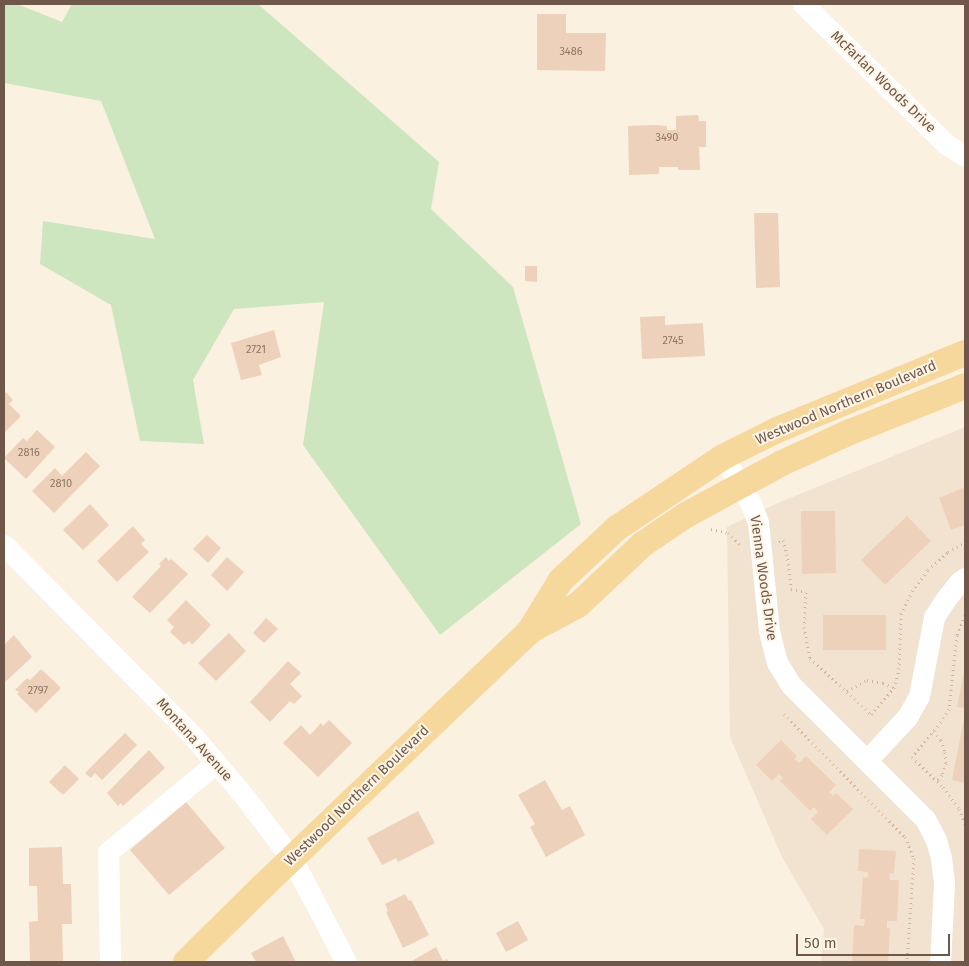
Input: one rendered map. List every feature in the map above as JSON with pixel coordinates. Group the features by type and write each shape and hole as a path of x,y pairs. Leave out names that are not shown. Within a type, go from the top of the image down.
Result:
{"main road":[{"name":"Westwood Northern Boulevard","path":"186,962 528,632 561,580 610,535 723,457 777,430 965,353"},
{"name":"Westwood Northern Boulevard","path":"528,632 578,604 644,544 686,515 740,485 850,432 965,386"}],"street":[{"name":"McFarlan Woods Drive","path":"802,4 946,144 965,156"},
{"name":"Vienna Woods Drive","path":"723,457 751,504 758,522 768,631 777,662 791,685 868,759 925,819 936,840 941,858 944,884 940,962"},
{"name":"Montana Avenue","path":"4,546 194,736 292,859 346,962"},
{"path":"868,759 907,717 919,696 934,617 944,600 959,582 965,578"},
{"path":"110,962 108,852 216,763"}],"path":[{"path":"710,528 728,533 742,548 761,550 783,540 790,589 806,592 804,627 810,658 871,714 894,688 898,669 901,614 912,590 948,552 965,542"},
{"path":"965,615 957,635 949,709 934,732 912,757 937,781 959,808 965,824"},
{"path":"847,691 867,680 883,683 894,688"},
{"path":"784,714 905,837 914,858 907,962"},
{"path":"934,732 941,740 946,752 946,763 937,781"}],"shaded area":[{"path":"965,427 965,962 821,962 824,929 782,857 730,737 727,527 780,502"}],"green space":[{"path":"4,4 17,4 62,22 72,4 258,4 439,162 431,209 513,287 581,524 440,635 303,445 324,302 234,309 193,380 204,444 140,441 111,305 40,264 43,221 155,239 101,101 4,83"}],"building":[{"path":"537,14 566,14 566,33 606,33 605,71 537,70"},
{"path":"698,115 699,121 706,121 706,147 699,147 700,170 678,170 678,167 659,167 659,174 629,175 628,126 667,126 667,130 676,130 676,116"},
{"path":"754,213 778,213 780,287 756,288"},
{"path":"525,266 537,266 537,282 525,281"},
{"path":"665,316 665,325 703,323 705,356 642,359 640,317"},
{"path":"274,330 281,357 259,365 262,375 241,380 231,343"},
{"path":"6,392 13,400 9,404 21,416 4,433 4,395"},
{"path":"37,430 55,447 26,479 4,458 23,438 27,441"},
{"path":"86,452 100,466 54,513 32,491 55,468 62,476"},
{"path":"963,488 965,491 965,525 951,530 939,498"},
{"path":"90,504 109,525 83,550 63,530"},
{"path":"801,511 835,511 836,573 802,574"},
{"path":"907,516 931,541 885,585 861,560"},
{"path":"133,526 145,540 141,544 149,552 117,582 97,561"},
{"path":"207,535 221,548 208,563 193,549"},
{"path":"166,557 188,574 150,613 132,597 161,566 159,564"},
{"path":"227,557 244,572 227,591 211,575"},
{"path":"186,600 211,625 192,645 189,641 184,645 170,632 174,627 167,620"},
{"path":"823,615 886,615 886,650 823,650"},
{"path":"266,618 278,629 264,643 253,633"},
{"path":"229,633 246,651 216,681 198,663"},
{"path":"14,635 32,657 4,683 4,645"},
{"path":"288,661 301,673 290,684 302,696 294,704 290,701 270,722 250,702"},
{"path":"41,669 61,688 36,713 17,694 19,692 15,690 27,678 30,680"},
{"path":"965,672 965,708 957,707"},
{"path":"329,720 352,743 318,777 283,743 301,725 310,735 321,723 323,726"},
{"path":"965,720 965,783 952,780"},
{"path":"125,733 137,745 102,780 95,773 91,778 85,773"},
{"path":"781,740 797,756 794,759 799,763 806,756 836,785 829,792 833,796 836,793 853,809 827,835 811,819 818,812 814,807 810,811 780,781 783,778 779,774 772,781 756,765"},
{"path":"149,750 165,768 123,806 121,803 118,806 107,793"},
{"path":"65,765 79,779 63,795 49,782"},
{"path":"545,780 562,810 570,806 585,835 546,857 530,827 535,824 518,795"},
{"path":"186,802 225,848 169,895 130,850"},
{"path":"418,811 435,843 398,862 396,858 382,865 367,838"},
{"path":"62,847 63,884 71,884 72,924 62,924 63,961 30,961 29,922 38,921 37,886 29,886 29,848"},
{"path":"859,849 896,851 894,873 889,874 890,880 899,880 897,921 887,921 887,928 890,928 888,962 852,962 854,925 864,926 865,919 860,919 863,877 868,878 868,872 858,871"},
{"path":"405,894 409,901 411,900 429,935 403,948 386,912 388,911 385,904"},
{"path":"518,921 528,940 506,952 496,933"},
{"path":"283,936 296,962 256,962 251,953"},
{"path":"436,947 443,961 447,959 449,962 410,962"}]}
